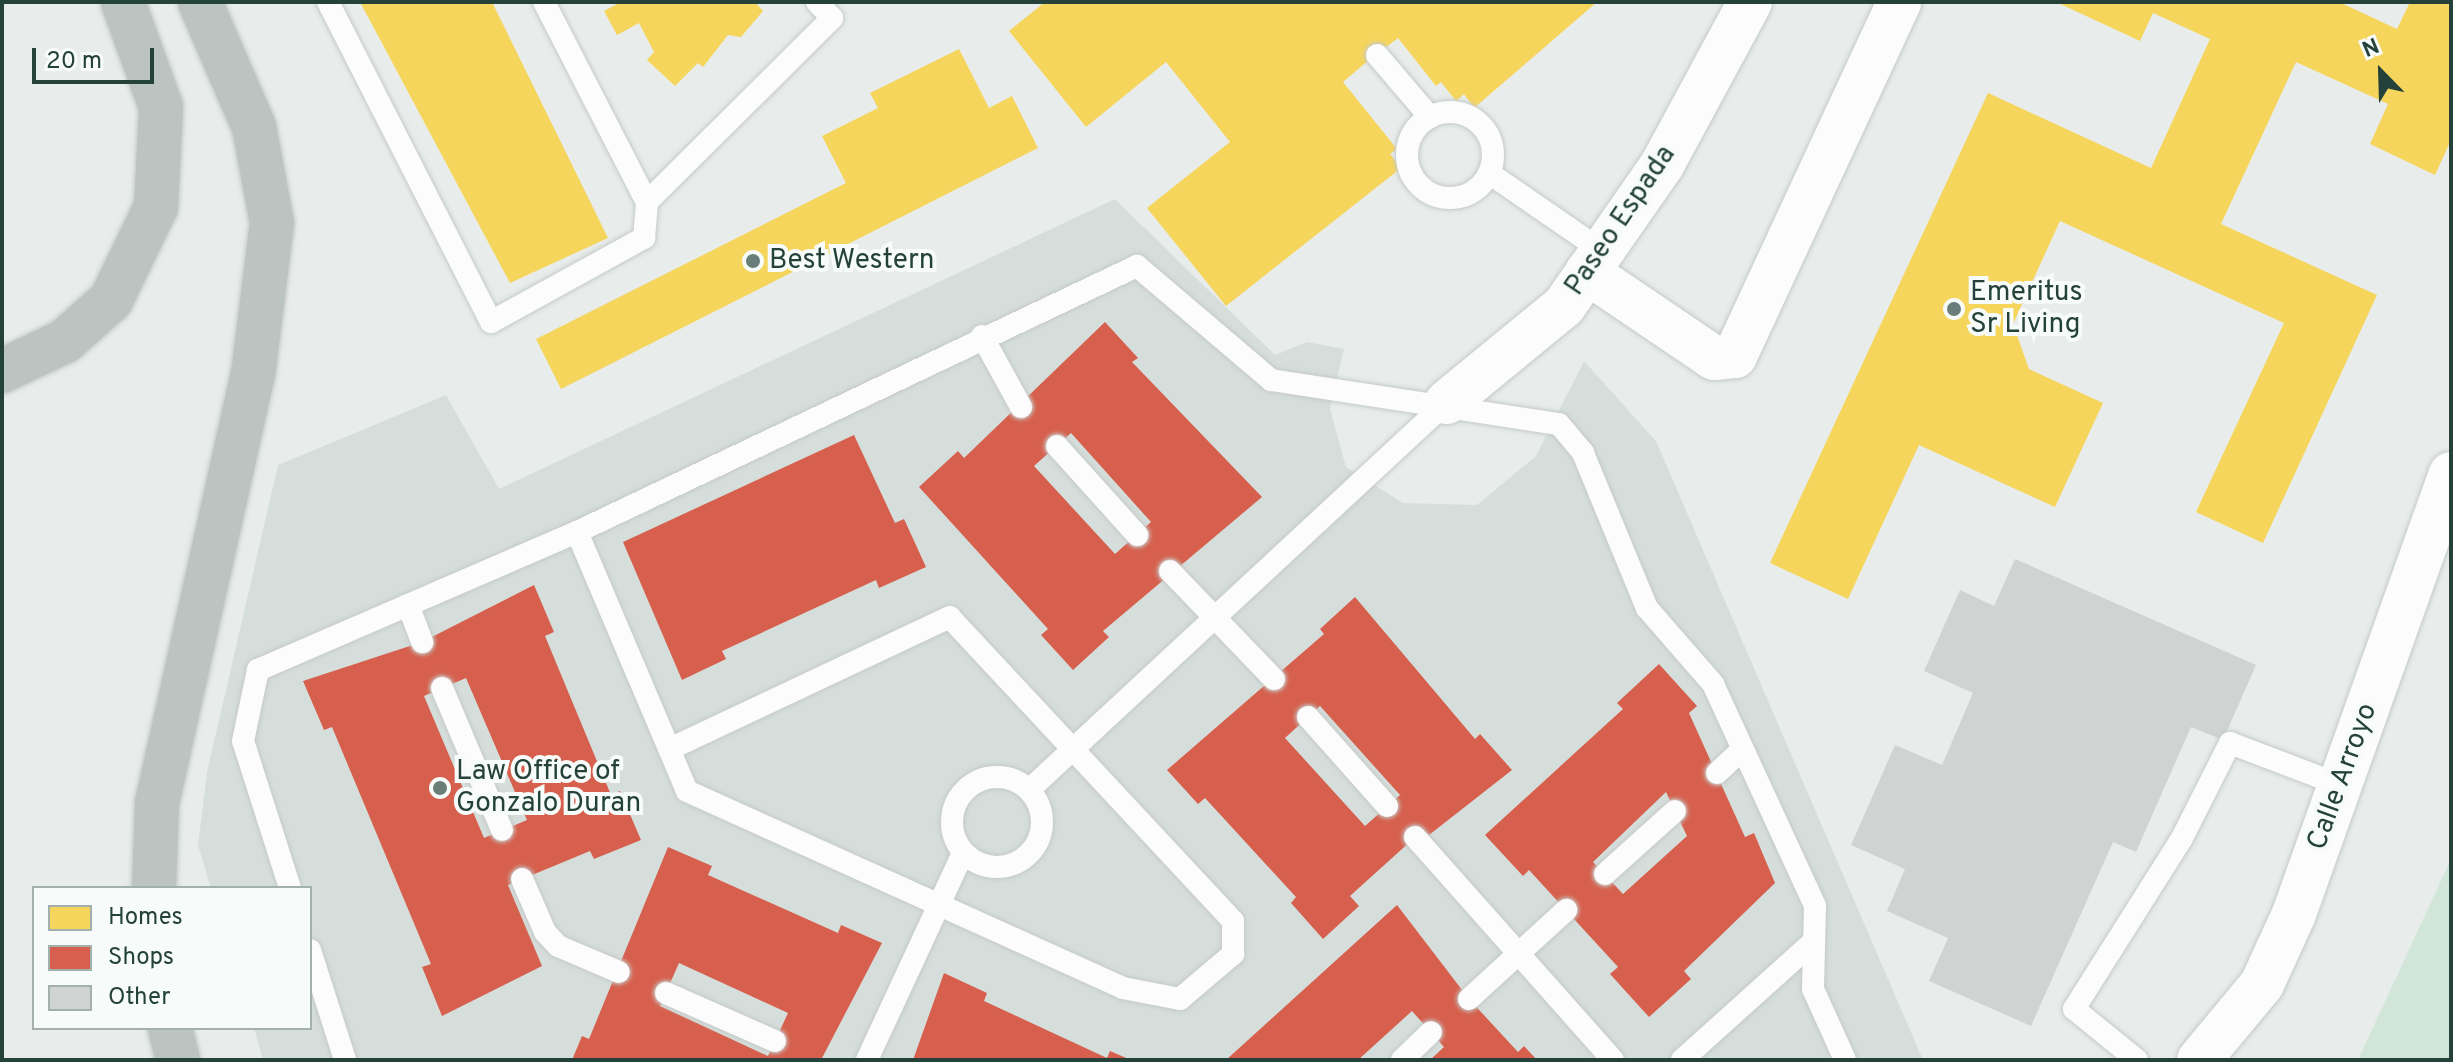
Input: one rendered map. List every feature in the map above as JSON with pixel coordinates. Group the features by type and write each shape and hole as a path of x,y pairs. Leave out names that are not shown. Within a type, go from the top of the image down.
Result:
{"highway":[{"path":"2,371 65,341 111,300 156,207 161,107 123,2"},
{"path":"154,886 157,803 253,375 272,223 254,127 200,2"},
{"path":"170,1030 178,1060"}],"street":[{"name":"Paseo Espada","path":"1447,402 1564,306 1662,165 1750,2"},
{"path":"1595,261 1714,358 1735,356 1899,2"},
{"name":"Calle Arroyo","path":"2199,1060 2262,984 2447,498"}],"lane":[{"path":"328,2 491,322 644,238 647,202 544,2"},
{"path":"647,202 832,18 817,2"},
{"path":"1377,55 1430,117"},
{"path":"1456,112 1480,123 1493,147 1489,173 1454,198 1425,191 1407,152 1430,117 1456,112"},
{"path":"1489,173 1595,261"},
{"path":"289,886 243,741 258,670 577,532 982,336 1137,266 1271,380 1447,402 1559,424 1583,453 1647,608 1713,684 1815,906 1813,989 1845,1060"},
{"path":"982,336 1021,407"},
{"path":"1029,790 1218,622 1447,402"},
{"path":"1057,446 1137,535"},
{"path":"577,532 687,791 1123,988 1180,999 1233,954 1233,921 950,617 670,749"},
{"path":"1170,571 1274,679"},
{"path":"408,605 422,642"},
{"path":"442,688 502,830"},
{"path":"1308,717 1387,806"},
{"path":"2137,1060 2074,1009 2181,840 2230,743 2340,785"},
{"path":"1717,773 1743,749"},
{"path":"867,1060 963,853 952,825 961,795 1001,777 1029,790 1043,815 1029,854 1003,867 963,853"},
{"path":"1605,874 1675,811"},
{"path":"1415,837 1613,1060"},
{"path":"522,879 545,932 558,946 619,972"},
{"path":"1469,999 1566,910"},
{"path":"1682,1060 1813,942"},
{"path":"312,956 345,1060"},
{"path":"666,993 775,1041"},
{"path":"1402,1060 1431,1032"}],"shaded area":[{"path":"1115,199 1275,355 1307,342 1344,349 1330,409 1346,467 1403,503 1477,505 1536,456 1584,361 1656,441 1923,1060 263,1060 255,1030 312,1030 312,886 210,886 198,845 207,772 278,465 446,395 499,489"}],"green space":[{"path":"2451,859 2451,1060 2358,1060"}],"building: Homes":[{"path":"360,2 492,2 608,238 510,283"},
{"path":"621,2 755,2 763,11 741,37 728,35 703,67 698,63 675,86 647,60 654,52 639,23 617,35 604,11"},
{"path":"1045,2 1597,2 1474,108 1464,94 1456,101 1441,82 1436,86 1398,38 1363,65 1343,82 1397,149 1390,154 1401,168 1226,306 1147,208 1230,142 1166,62 1086,127 1009,31"},
{"name":"Emeritus Sr Living","path":"2056,2 2339,2 2397,29 2410,2 2451,2 2451,140 2435,175 2370,144 2388,104 2296,62 2221,224 2377,295 2263,543 2196,512 2284,323 2060,221 2013,324 2029,369 2103,403 2055,507 1919,445 1848,599 1770,563 1988,93 2151,168 2210,39 2153,13 2140,41"},
{"name":"Best Western","path":"959,49 989,108 1012,96 1038,148 561,389 536,339 846,183 822,136 878,108 870,93"}],"building: Shops":[{"path":"1105,322 1138,358 1132,362 1262,497 1103,631 1109,637 1073,670 1041,635 1048,629 919,487 958,451 964,458","holes":["1071,433 1151,522 1115,554 1034,466"]},
{"path":"854,435 895,523 904,519 926,567 879,588 876,580 722,651 726,659 682,680 623,542"},
{"path":"534,585 554,632 545,636 611,795 620,791 641,840 594,859 590,851 508,885 542,966 442,1016 422,967 431,964 332,727 324,730 303,681 422,642","holes":["466,678 527,820 484,838 424,696"]},
{"path":"1355,597 1475,739 1480,734 1512,770 1429,835 1423,830 1350,896 1359,906 1323,939 1291,903 1296,897 1205,798 1198,804 1167,770 1324,634 1320,629","holes":["1320,706 1400,795 1365,826 1285,738"]},
{"path":"1659,664 1697,706 1689,713 1745,837 1754,833 1775,883 1684,971 1691,979 1649,1017 1610,974 1618,967 1529,870 1523,876 1485,835 1623,709 1617,703","holes":["1666,792 1687,836 1623,894 1593,862"]},
{"path":"668,847 712,866 708,875 838,933 841,925 882,943 821,1060 572,1060 582,1036 589,1039","holes":["679,963 788,1013 768,1056 660,1006"]},
{"path":"1397,905 1469,999 1518,1052 1524,1046 1537,1060 1430,1060 1444,1047 1412,1011 1358,1060 1226,1060"},
{"path":"944,973 987,993 984,1001 1107,1058 1110,1051 1131,1060 913,1060"}],"building: Other":[{"path":"2015,559 2256,665 2223,740 2191,727 2136,852 2113,842 2031,1026 1929,981 1948,938 1887,911 1905,869 1851,845 1895,745 1942,765 1973,693 1924,671 1960,590 1994,606"}],"place":[{"name":"Best Western","path":"753,261"},
{"name":"Emeritus Sr Living","path":"1954,309"},
{"name":"Law Office of Gonzalo Duran","path":"440,788"}]}
